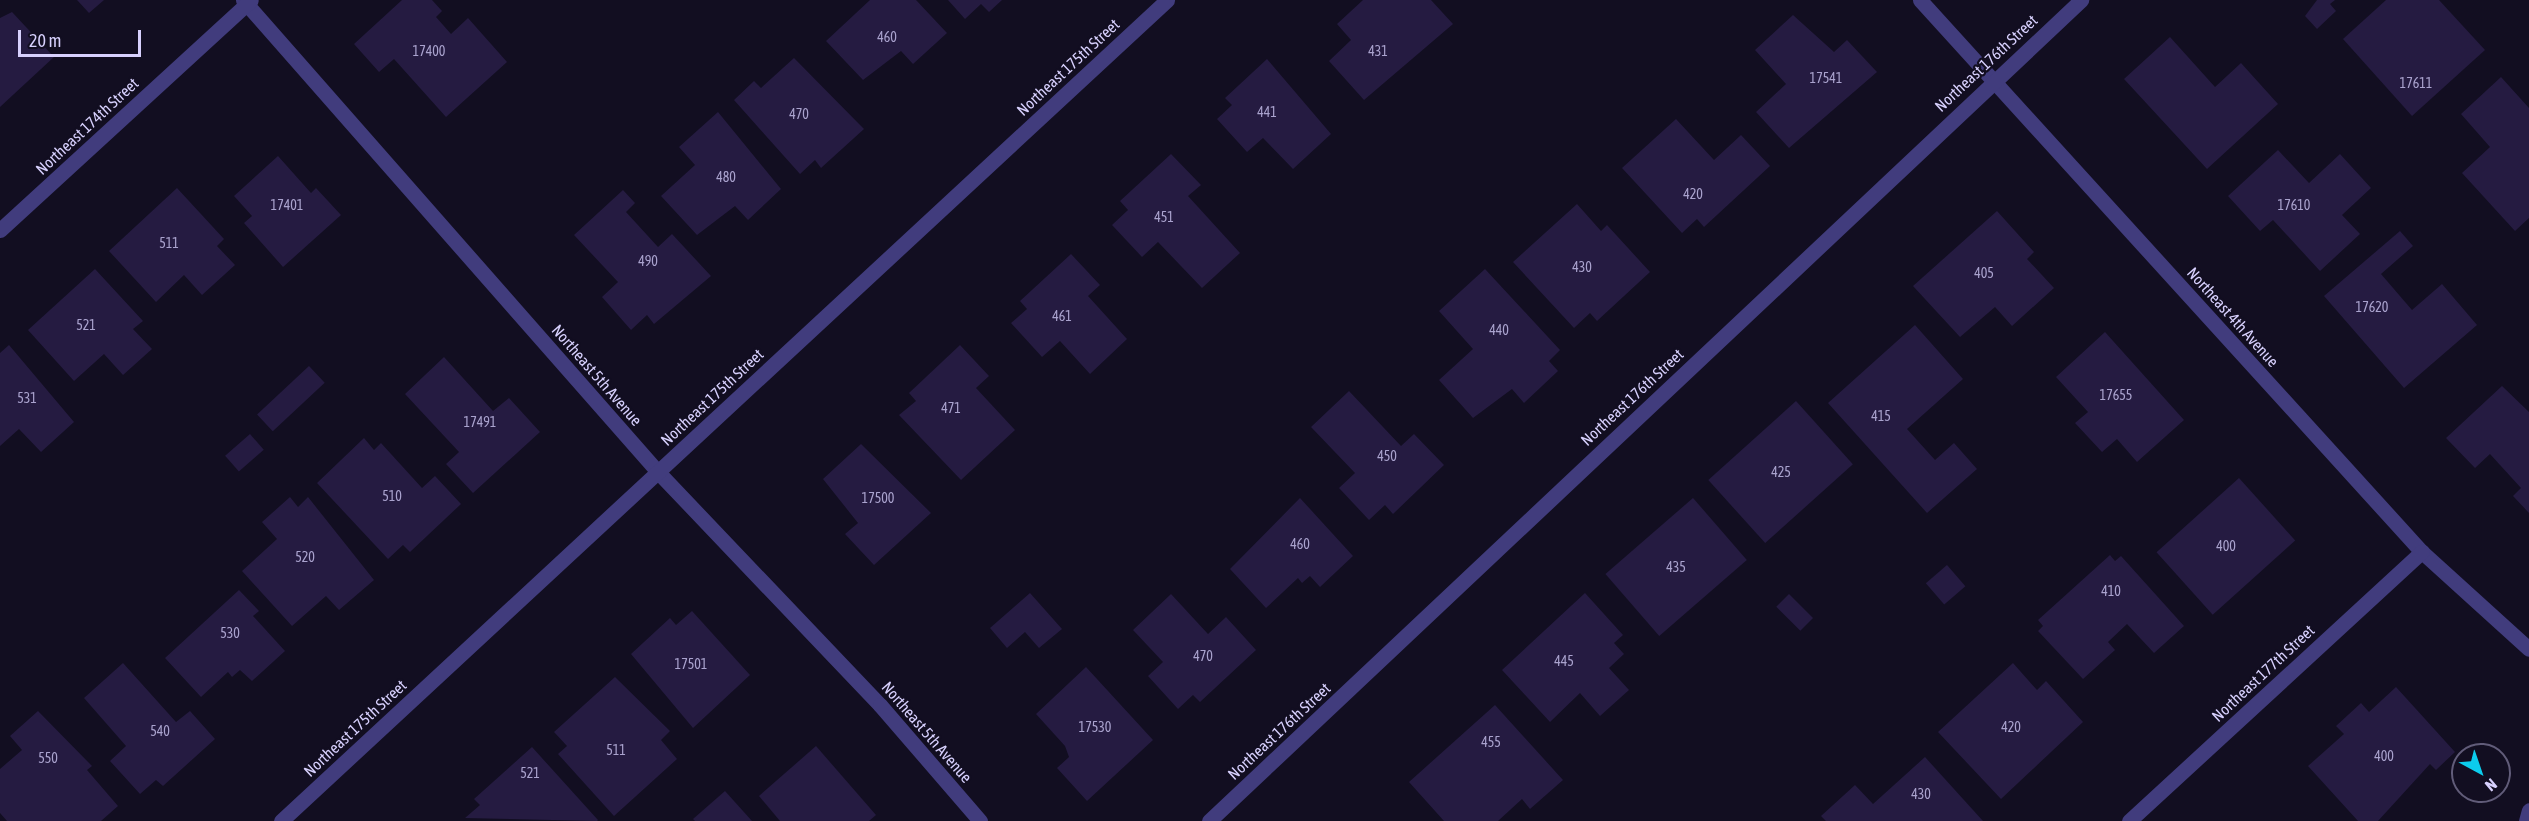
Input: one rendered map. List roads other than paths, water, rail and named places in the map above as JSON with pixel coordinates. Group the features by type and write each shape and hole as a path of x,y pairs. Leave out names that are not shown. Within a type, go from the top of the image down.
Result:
{"street":[{"name":"Northeast 175th Street","path":"281,821 1167,0"},
{"name":"Northeast 4th Avenue","path":"1920,0 2422,552 2529,649"},
{"name":"Northeast 176th Street","path":"1209,821 1994,79 2081,0"},
{"name":"Northeast 5th Avenue","path":"246,1 658,472 880,705 980,821"},
{"name":"Northeast 174th Street","path":"0,230 246,1"},
{"name":"Northeast 177th Street","path":"2129,821 2422,552"},
{"path":"2526,821 2529,810"}]}
